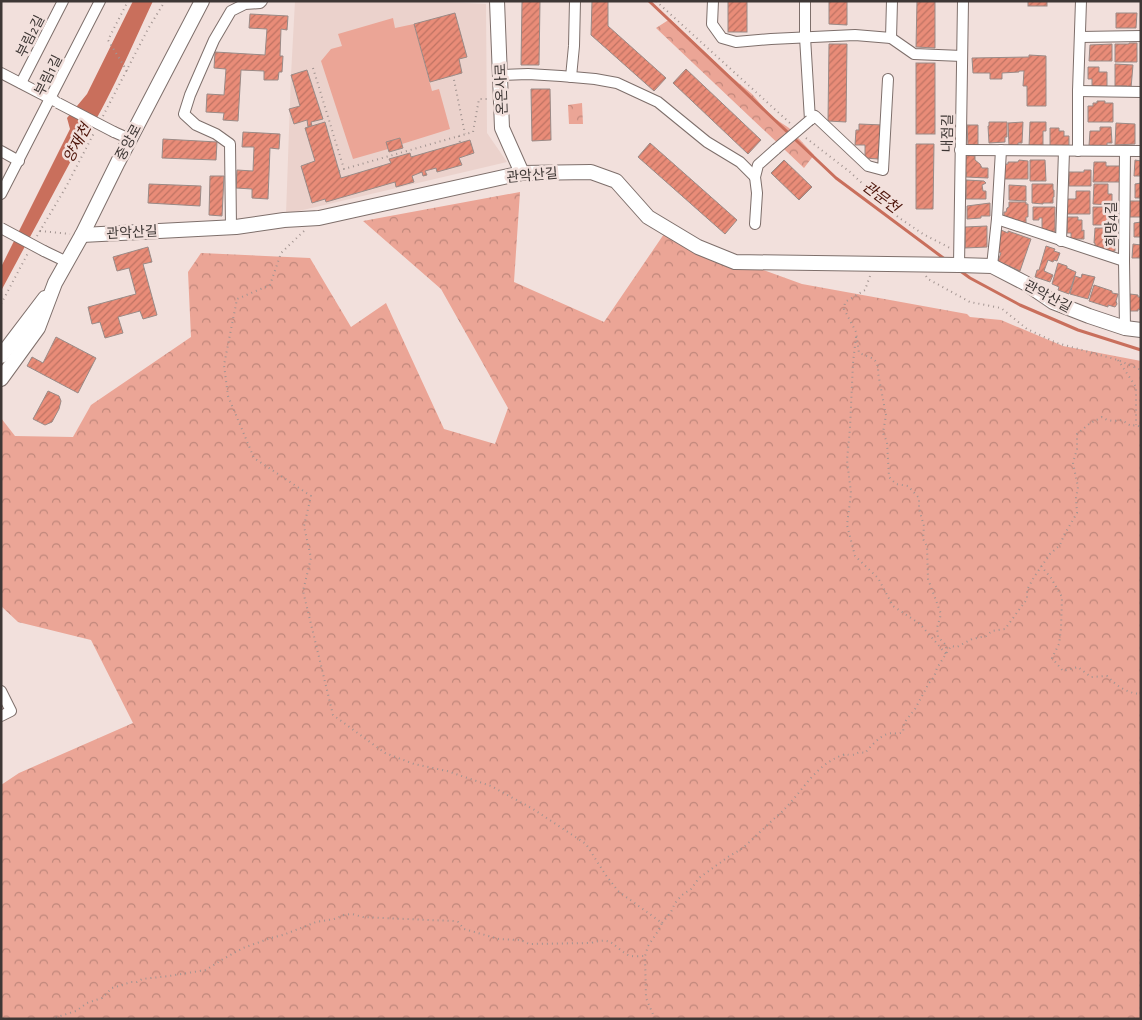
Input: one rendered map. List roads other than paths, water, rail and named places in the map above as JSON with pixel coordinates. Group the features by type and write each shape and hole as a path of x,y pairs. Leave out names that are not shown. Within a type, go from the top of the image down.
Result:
{"street":[{"name":"부림2길","path":"21,83 63,1"},
{"name":"부림1길","path":"1,194 19,160 55,101 100,1"},
{"name":"중앙로","path":"1,379 38,328 56,283 202,1"},
{"path":"231,227 230,144 216,134 196,125 184,114 190,95 214,40 231,10 245,4 262,1"},
{"name":"온온사로","path":"497,1 502,128 522,173"},
{"path":"571,77 575,1"},
{"path":"713,1 712,24 722,38 736,42 854,35 891,38 914,54 962,56"},
{"path":"805,1 805,37 810,120"},
{"path":"891,38 892,1"},
{"name":"내점길","path":"958,265 963,1"},
{"path":"1078,151 1081,1"},
{"path":"1080,37 1141,36"},
{"path":"1,72 130,139"},
{"path":"500,74 571,77 617,83 658,102 707,142 740,162 755,177"},
{"path":"755,224 757,194 755,177 758,165 815,116 868,166 883,170 888,78"},
{"path":"1078,90 1141,92"},
{"path":"960,150 1141,151"},
{"path":"992,266 1001,150"},
{"path":"1,151 19,160"},
{"path":"1061,241 1064,151"},
{"name":"희망4길","path":"997,219 1124,261 1125,151"},
{"name":"관악산길","path":"82,235 231,227 319,218 522,173 591,172 616,181 648,217 698,247 735,262 992,266 1025,283 1054,302 1125,328 1141,330"},
{"path":"1,228 67,262"},
{"path":"1124,261 1125,328"},
{"name":"중앙로","path":"1,356 56,283"},
{"path":"1,692 10,711 1,716"}],"water":[{"name":"양재천","path":"133,1 153,1 106,101 73,157 1,291 1,267 70,129 67,118 87,94"}],"waterway":[{"name":"관문천","path":"649,1 836,178 946,260"},
{"name":"관문천","path":"959,270 1020,305 1078,330 1141,350"}]}
